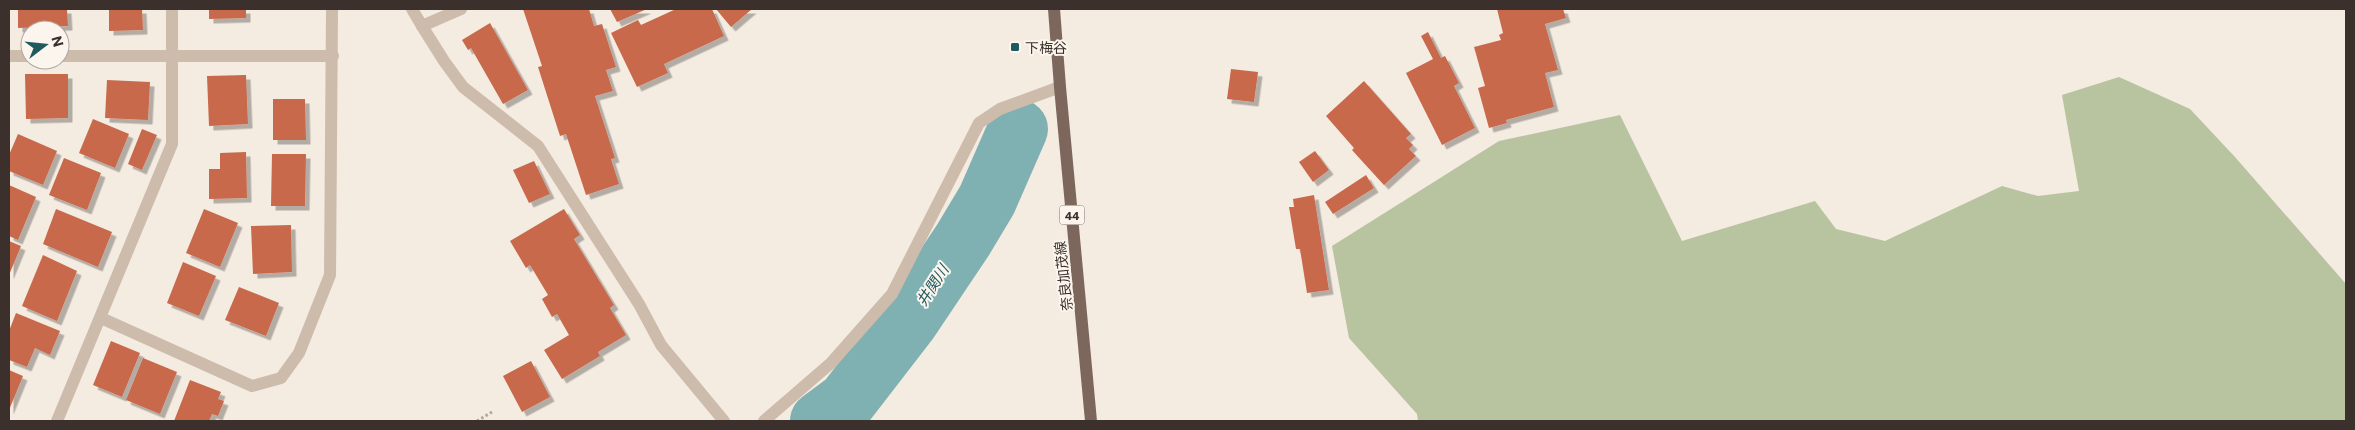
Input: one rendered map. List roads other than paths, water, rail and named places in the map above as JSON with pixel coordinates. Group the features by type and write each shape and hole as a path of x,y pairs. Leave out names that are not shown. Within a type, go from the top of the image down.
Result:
{"main road":[{"name":"奈良加茂線","path":"1054,9 1092,421"}],"street":[{"path":"56,421 101,318 172,144 172,9"},
{"path":"101,318 252,386 281,378 299,354 330,275 332,9"},
{"path":"412,9 444,61 463,87 538,146 640,304 661,345 724,421"},
{"path":"422,26 461,9"},
{"path":"70,56 333,56"},
{"path":"764,421 831,363 892,294 979,123 1000,109 1060,87"}],"waterway":[{"name":"井関川","path":"820,421 847,401 908,322 963,240 987,200 1018,129"}],"place":[{"name":"下梅谷","path":"1015,47"}]}
